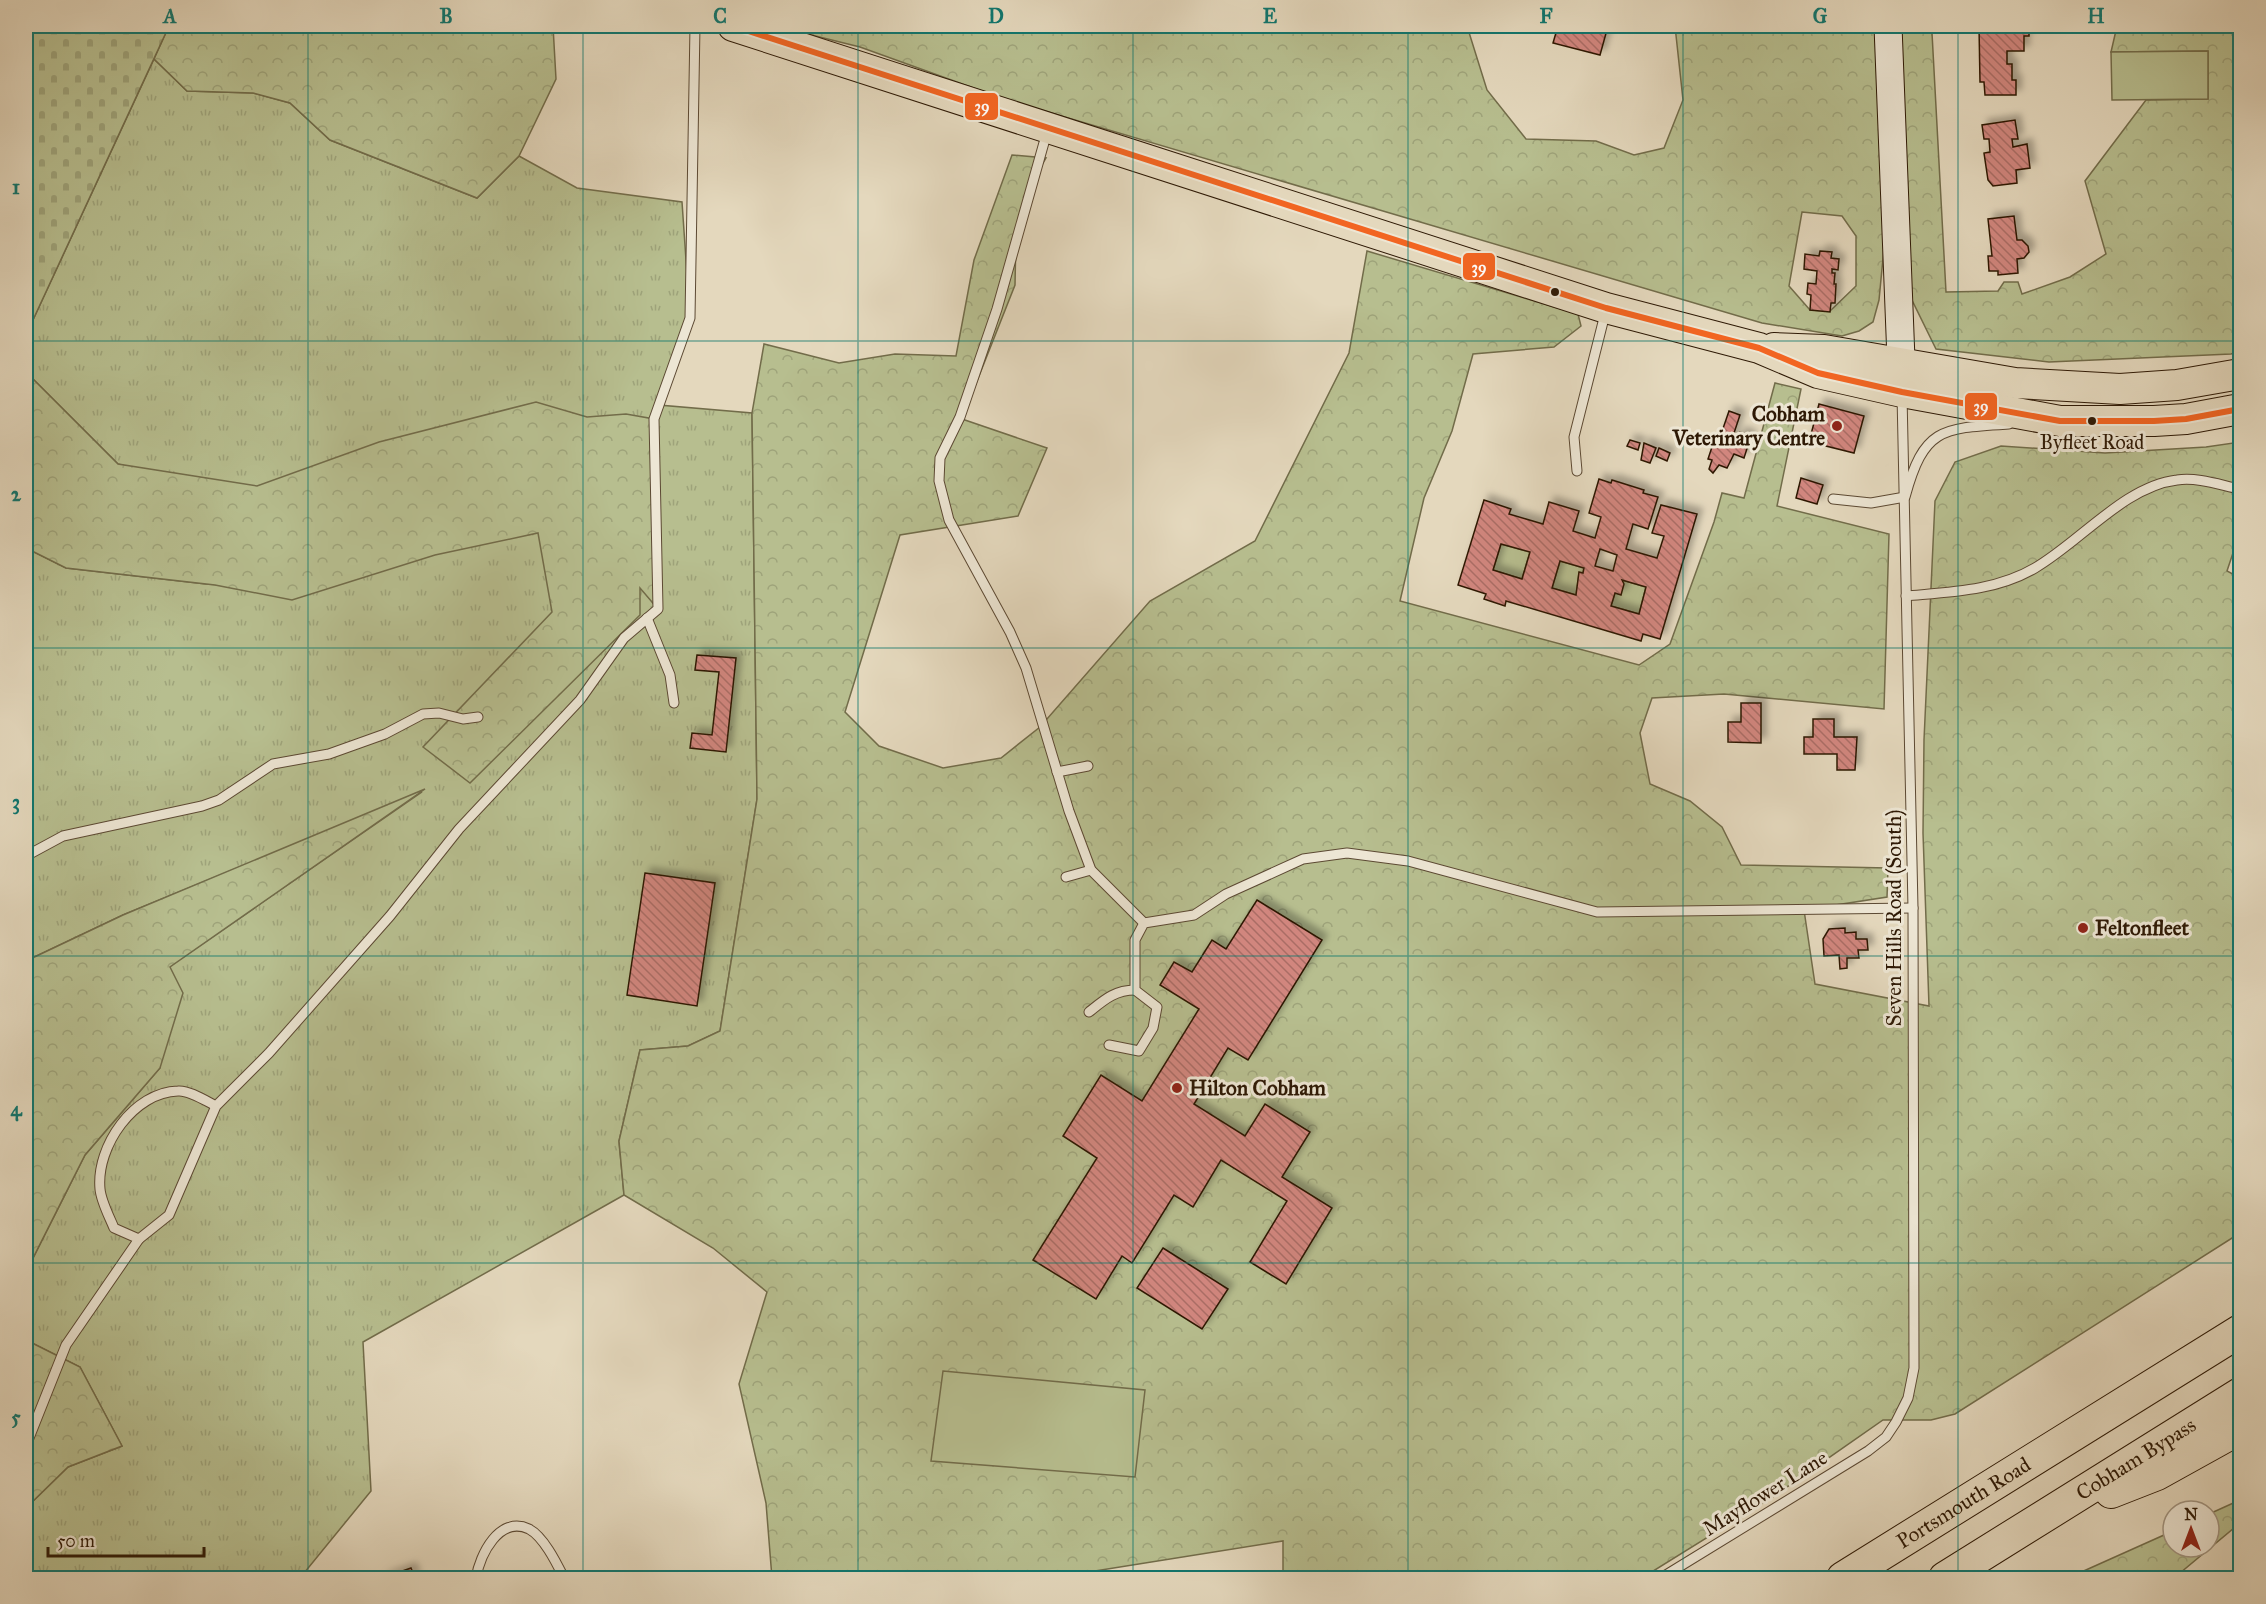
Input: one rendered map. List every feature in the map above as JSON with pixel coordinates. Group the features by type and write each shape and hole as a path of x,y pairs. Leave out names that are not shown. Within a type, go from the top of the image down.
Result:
{"highway":[{"path":"2055,1447 2241,1307"},
{"path":"2055,1447 2241,1331"},
{"name":"Cobham Bypass","path":"2032,1524 2241,1394"},
{"path":"1946,1578 2032,1524 2157,1474 2241,1428"},
{"name":"Portsmouth Road","path":"1843,1578 2055,1447"}],"main road":[{"path":"733,26 1606,308 1759,348 1824,350 2060,421 2154,422 2241,409"},
{"path":"1888,26 1900,324 1909,375"},
{"path":"1909,375 2120,389 2236,376"}],"lane":[{"path":"26,1439 29,1438 44,1406 66,1345 139,1239 169,1215 216,1106 269,1053 390,916 459,830 580,700 624,638 658,609 654,419 690,318 695,26"},
{"path":"1049,127 997,309 960,417 940,458 939,480 949,520 1010,632 1026,668 1057,772 1091,870 1144,923"},
{"path":"1577,471 1574,437 1606,308"},
{"name":"Seven Hills Road (South)","path":"1886,1437 1908,1398 1914,1368 1913,908 1905,497 1909,375"},
{"path":"1833,499 1870,503 1905,497 1913,467 1922,450 1940,435 1983,426 2060,421"},
{"path":"1906,596 1976,589 2034,569 2135,494 2157,485 2177,480 2194,480 2241,489"},
{"path":"647,618 670,675 674,703"},
{"path":"26,856 63,836 202,806 219,800 273,764 329,754 385,734 423,714 439,713 463,719 477,717"},
{"path":"1057,772 1088,766"},
{"path":"1144,923 1194,915 1226,894 1303,859 1347,853 1408,861 1597,912 1913,908"},
{"path":"1066,877 1091,870"},
{"path":"1135,990 1135,940 1144,923"},
{"path":"1089,1012 1111,995 1122,990 1135,990 1157,1007 1153,1028 1139,1051 1109,1045"},
{"path":"139,1239 114,1228 100,1190 103,1158 125,1117 152,1096 180,1090 216,1106"},
{"name":"Mayflower Lane","path":"1661,1578 1868,1451 1886,1437"},
{"path":"476,1578 487,1547 500,1531 515,1526 530,1530 536,1536 564,1578"}],"green space":[{"path":"26,26 169,26 26,335"},
{"path":"169,26 553,26 556,79 519,156 477,198 330,140 290,103 253,93 187,91 154,59"},
{"path":"775,26 1467,26 1487,90 1526,139 1596,141 1634,155 1664,148 1683,100 1675,26 1884,26 1891,175 1879,300 1873,322 1859,331 1842,336 1762,323 1004,99 860,47","holes":["1802,212 1842,216 1856,236 1856,286 1830,311 1810,310 1789,286"]},
{"path":"2117,26 2240,26 2240,351 2231,354 2049,362 1936,349 1908,292 1900,29 1932,33 1946,292 1998,291 2004,282 2018,282 2022,294 2070,277 2106,254 2085,181 2146,100 2208,99 2208,51 2111,52"},
{"path":"2208,51 2208,99 2112,100 2111,52"},
{"path":"154,59 187,91 253,93 290,103 330,140 477,198 519,156 577,188 682,202 690,318 659,405 752,413 757,799 720,1031 688,1046 640,1050 619,1141 624,1195 363,1342 371,1491 300,1578 26,1578 26,1508 68,1467 122,1446 80,1367 28,1341 26,1272 85,1155 160,1068 169,967 422,792 123,915 26,961 26,548 66,568 206,584 299,589 552,498 622,563 657,608 654,419 260,499 189,484 118,464 26,372 26,335"},
{"path":"1012,155 1046,158 1035,177 1016,234 1015,285 962,419 1047,448 1018,516 900,535 845,712 879,746 943,768 1001,758 1040,727 1150,601 1255,541 1349,353 1367,251 1578,314 1581,326 1554,347 1473,354 1452,431 1424,498 1400,601 1639,665 1670,644 1714,522 1722,493 1744,498 1775,383 1801,389 1777,506 1889,534 1884,709 1724,694 1652,698 1640,733 1650,784 1690,801 1722,827 1741,865 1888,868 1887,897 1804,910 1815,984 1929,1006 1923,833 1924,740 1935,501 1955,462 2001,446 2105,453 2206,447 2240,442 2240,532 2227,571 2240,578 2240,1233 1955,1414 1931,1420 1883,1420 1774,1496 1642,1578 1283,1578 1283,1541 1051,1578 772,1578 766,1503 739,1384 767,1292 713,1248 624,1195 619,1141 640,1050 688,1046 720,1031 757,799 752,413 764,344 839,363 895,354 956,356 974,260"},
{"path":"26,372 118,464 257,486 379,442 536,402 587,417 626,414 654,419 658,609 640,588 640,615 470,783 423,747 552,612 538,533 435,555 292,600 215,585 66,568 26,548"},
{"path":"1501,544 1530,552 1522,579 1493,570"},
{"path":"1560,561 1584,568 1583,573 1579,573 1576,595 1552,588"},
{"path":"1622,580 1646,587 1639,614 1611,606 1615,593 1620,594"},
{"path":"425,789 170,967 183,993 160,1068 85,1155 26,1272 26,961 123,915"},
{"path":"26,1272 28,1341 80,1367 122,1446 68,1467 26,1508"},
{"path":"943,1371 1145,1390 1135,1477 931,1461"},
{"path":"2240,1500 2240,1523 2221,1539 2221,1509"},
{"path":"2161,1536 2161,1559 2197,1559 2174,1578 2068,1578"}],"building":[{"path":"1558,26 1608,26 1600,55 1553,43"},
{"path":"1979,26 2029,26 2029,36 2024,36 2024,51 2007,51 2007,64 2012,64 2012,80 2016,80 2016,95 1985,95 1984,82 1980,82"},
{"path":"2015,120 2018,139 2012,139 2013,147 2027,144 2030,168 2016,170 2017,183 1993,186 1988,180 1984,153 1990,152 1989,139 1984,139 1982,125"},
{"path":"2014,216 2017,240 2022,240 2028,246 2029,252 2024,258 2017,259 2018,273 1998,275 1998,271 1989,271 1988,256 1992,256 1988,219"},
{"path":"1820,251 1832,252 1831,258 1839,259 1838,270 1832,269 1832,273 1835,273 1834,284 1836,284 1835,303 1831,303 1830,312 1810,310 1811,295 1807,294 1808,283 1816,284 1817,271 1804,269 1805,254 1819,256"},
{"name":"Cobham Veterinary Centre","path":"1819,404 1864,416 1854,453 1814,443 1810,438"},
{"path":"1729,411 1740,415 1732,439 1737,441 1740,432 1751,436 1744,458 1734,454 1727,468 1719,465 1713,473 1709,469 1712,460 1708,459 1713,444 1717,446"},
{"path":"1630,440 1640,443 1638,450 1627,446"},
{"path":"1644,443 1656,448 1650,463 1641,460"},
{"path":"1659,448 1670,453 1667,461 1656,456"},
{"path":"1801,478 1823,485 1817,504 1796,498"},
{"path":"1599,479 1611,483 1612,480 1658,497 1648,529 1633,524 1626,549 1657,558 1664,536 1652,533 1661,505 1697,514 1660,639 1643,634 1641,641 1506,601 1505,606 1484,599 1486,594 1458,585 1484,500 1511,509 1509,514 1543,524 1549,502 1579,511 1573,531 1595,538 1601,517 1589,513","holes":["1501,544 1530,552 1522,579 1493,570","1600,549 1617,555 1613,571 1595,566","1560,561 1584,568 1583,573 1579,572 1576,595 1552,588","1622,580 1646,587 1639,614 1611,606 1615,593 1621,595 1624,584"]},
{"path":"697,655 736,658 726,752 690,748 692,733 712,735 719,672 695,670"},
{"path":"1741,703 1761,703 1761,743 1728,742 1728,722 1741,722"},
{"path":"1813,719 1834,719 1834,737 1857,737 1855,770 1837,770 1837,754 1804,754 1804,737 1813,737"},
{"path":"645,873 715,883 697,1006 627,995"},
{"name":"Hilton Cobham","path":"1257,900 1322,940 1248,1060 1228,1048 1194,1104 1245,1136 1265,1104 1310,1132 1282,1177 1332,1208 1286,1284 1250,1262 1287,1201 1221,1160 1193,1207 1174,1195 1132,1263 1122,1256 1096,1299 1033,1260 1097,1158 1063,1136 1101,1075 1142,1101 1199,1009 1160,985 1174,962 1192,972 1212,940 1226,949"},
{"path":"1845,928 1845,933 1856,932 1856,939 1867,939 1868,950 1858,950 1859,958 1847,958 1847,968 1840,969 1839,955 1824,956 1823,939 1829,929"},
{"path":"1163,1248 1228,1289 1202,1329 1137,1288"},
{"path":"411,1568 415,1578 382,1578"}],"transit line":[{"name":"39","path":"733,26 1606,308 1759,348 1818,373 1902,392 2060,421 2186,419 2240,409"}],"place":[{"name":"Byfleet Road","path":"2092,421"},
{"name":"Cobham Veterinary Centre","path":"1837,426"},
{"name":"Feltonfleet","path":"2083,928"},
{"name":"Hilton Cobham","path":"1177,1088"}]}
